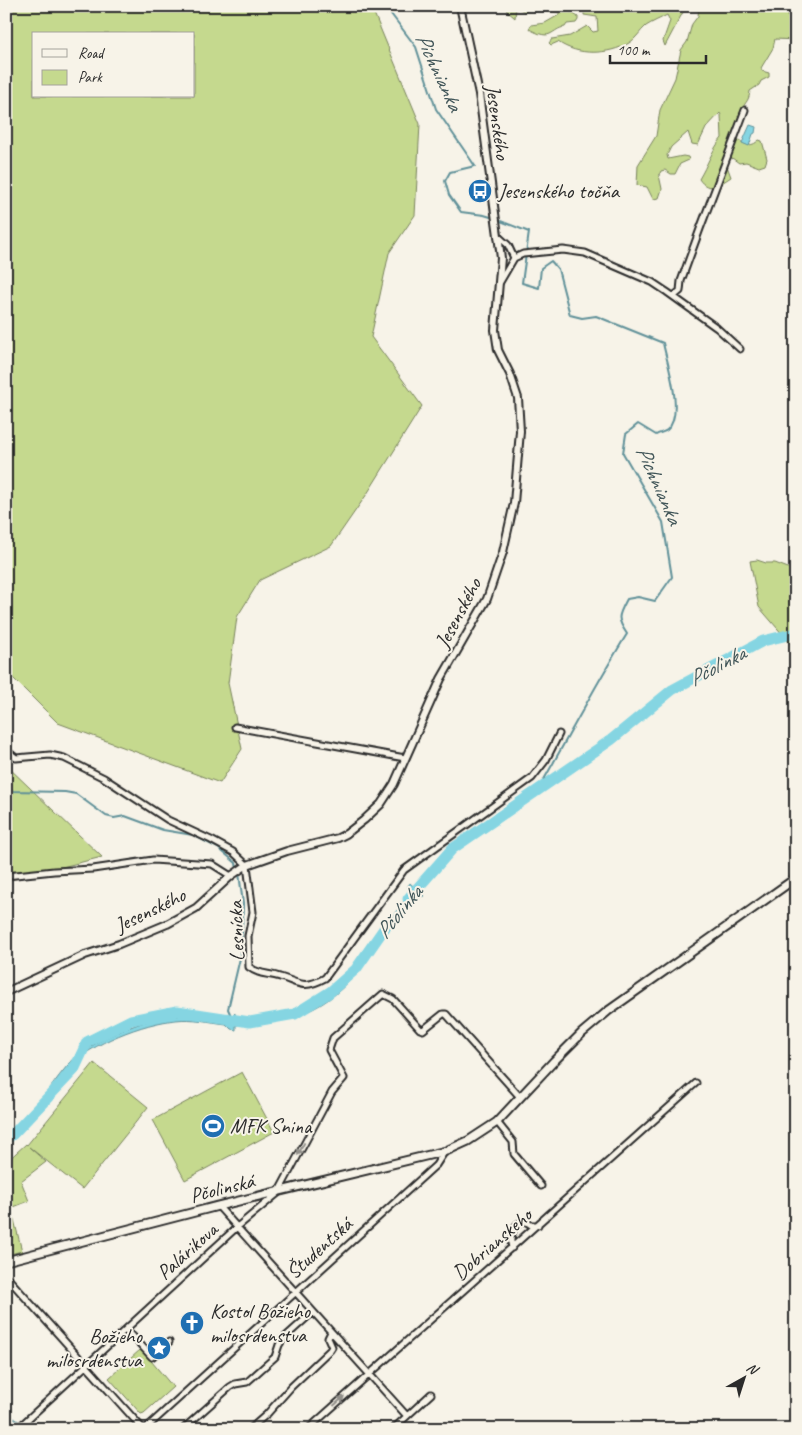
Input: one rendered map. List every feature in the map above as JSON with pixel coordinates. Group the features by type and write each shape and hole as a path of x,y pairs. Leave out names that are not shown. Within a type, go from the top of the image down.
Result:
{"main road":[{"name":"Pčolinská","path":"6,1261 446,1150 468,1141 498,1122 582,1033 608,1011 796,878"}],"street":[{"name":"Jesenského","path":"6,992 85,955 167,924 196,908 231,876 247,865 346,834 381,804 394,784 441,679 482,607 494,581 504,552 514,503 518,461 518,398 510,374 498,350 495,330 501,258 479,94 460,6"},
{"path":"674,296 680,291 681,281 745,110"},
{"path":"498,236 508,245 514,258"},
{"path":"500,282 514,258 523,254 563,250 585,253 652,282 717,328 740,349"},
{"path":"235,727 405,758"},
{"name":"Lesnícka","path":"247,865 253,912 248,936 250,967 257,973 280,977 297,984 316,984 325,978 404,870 532,778 546,760 559,734"},
{"path":"6,750 16,758 50,755 64,758 82,766 104,778 168,820 233,852 247,865"},
{"path":"6,876 94,869 154,860 212,864 231,876"},
{"name":"Palárikova","path":"18,1428 236,1228 278,1193 332,1092 344,1078 329,1050 333,1038 384,994 393,999 423,1030 439,1016 446,1014 520,1097"},
{"name":"Dobrianskeho","path":"308,1429 696,1083"},
{"path":"498,1122 513,1142 514,1154 541,1186"},
{"name":"Študentská","path":"144,1429 436,1165 446,1150"},
{"path":"218,1206 407,1416"},
{"path":"512,1248 513,1230 520,1222 525,1221 531,1225 538,1225"},
{"path":"6,1276 144,1429"},
{"path":"183,1429 230,1387 247,1382 275,1357 283,1340 313,1312"},
{"path":"126,1329 152,1357 169,1342"},
{"path":"250,1429 330,1350 332,1347 328,1338 331,1332"},
{"path":"393,1429 430,1394"}],"green space":[{"path":"6,6 371,6 420,124 415,215 389,253 371,337 422,406 367,494 331,546 260,580 237,617 228,683 242,749 220,783 58,723 6,671"},
{"path":"505,6 533,6 525,12 516,7 515,18 507,11"},
{"path":"546,6 566,6 568,10 578,17 578,20 576,23 567,24 565,27 548,35 529,29 531,25 545,23 559,15 559,12 547,11"},
{"path":"589,6 691,6 683,12 665,46 663,41 670,21 667,15 646,26 629,43 612,50 584,52 566,47 558,42 551,45 549,43 552,39 570,36 587,26 593,32 598,31 597,17 584,15 584,10"},
{"path":"699,6 796,6 796,15 788,13 787,16 793,22 796,40 775,39 773,48 761,68 762,71 769,73 769,77 761,81 759,85 750,91 738,119 737,138 748,145 759,140 762,141 767,159 765,165 759,167 746,162 739,163 732,158 727,158 727,166 731,177 711,187 703,184 699,179 722,138 720,113 706,128 698,145 692,144 688,132 671,147 667,155 668,159 683,156 688,157 689,160 680,164 675,174 665,170 661,171 659,175 662,189 659,198 653,199 647,187 637,185 638,165 656,136 660,110 675,78 681,50 687,42 692,24 698,16"},
{"path":"757,560 775,563 796,571 796,650 759,607 750,561"},
{"path":"6,765 102,857 6,881"},
{"path":"94,1063 148,1107 82,1189 29,1147 46,1162 21,1181 29,1201 11,1208 22,1251 6,1255 6,1162 27,1145"},
{"name":"MFK Snina","path":"242,1072 274,1132 185,1180 153,1120"},
{"path":"141,1349 173,1387 141,1414 109,1378"}],"water":[{"path":"750,125 756,127 749,146 742,143"},
{"path":"410,883 424,896 414,895 362,966 336,994 321,1004 291,1018 274,1022 236,1025 236,1030 231,1029 226,1024 201,1020 182,1020 149,1025 118,1036 90,1050 78,1059 69,1068 24,1128 6,1145 6,1140 31,1114 67,1066 88,1048 118,1032 150,1020 165,1017 184,1016 228,1020 235,1013 235,1018 279,1019 296,1015 313,1006 329,995 355,968 410,894 408,886"}],"waterway":[{"name":"Pichnianka","path":"385,6 416,47 436,109 475,166 450,172 445,181 449,195 461,212 494,218"},
{"name":"Pichnianka","path":"498,220 529,232 522,283 539,288 541,268 551,261 558,269 570,315 582,318 596,316 663,343 675,401 675,413 672,423 667,430 656,435 638,424 626,434 623,453 663,522 672,577 655,601 638,597 627,599 620,617 621,624 627,634 538,790"},
{"name":"Pčolinka","path":"408,899 452,849 611,740 672,690 763,641 796,633"},
{"path":"6,789 11,791 76,794 106,816 114,818 125,816 163,830 193,835 218,848 236,863 237,869"},
{"path":"232,1018 228,1009 241,954 243,904 239,873"},
{"name":"Pčolinka","path":"6,1139 74,1070 87,1042 131,1020 177,1011 250,1022 295,1014 330,992 356,969 388,923"},
{"path":"6,1413 29,1429"}],"place":[{"name":"Jesenského točňa","path":"480,191"},
{"name":"MFK Snina","path":"213,1126"},
{"name":"Kostol Božieho milosrdenstva","path":"192,1323"},
{"name":"Božieho milosrdenstva","path":"159,1348"}]}
